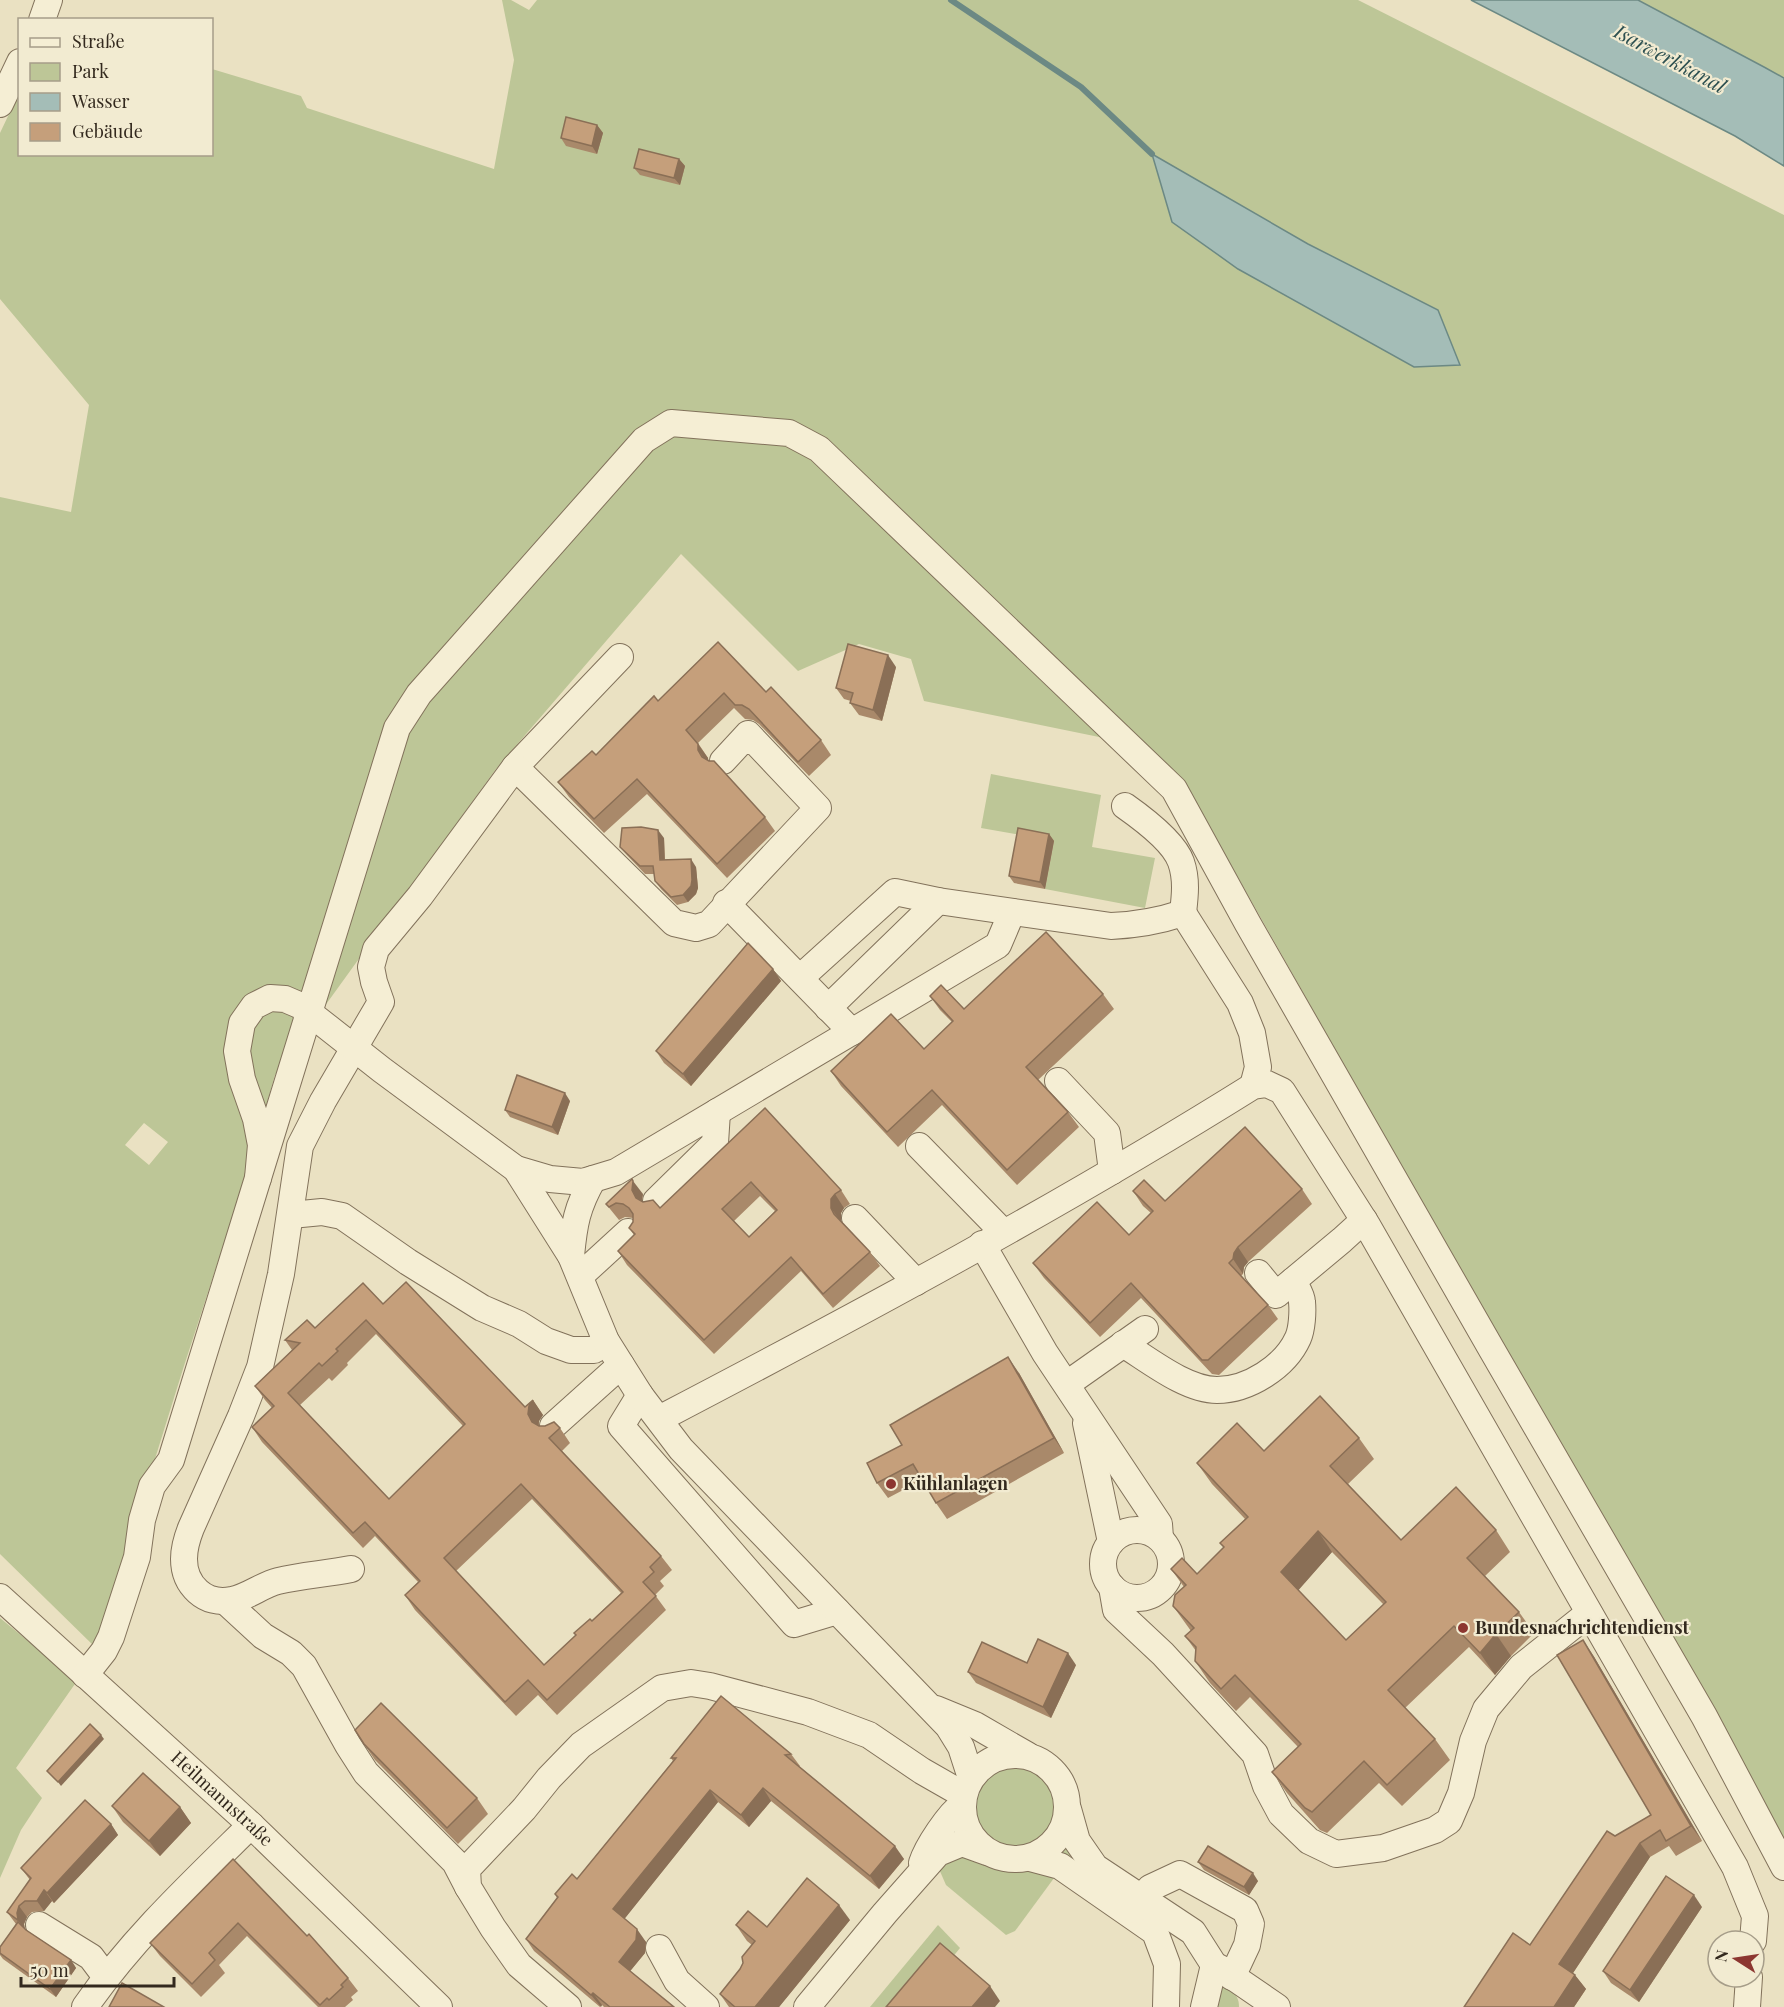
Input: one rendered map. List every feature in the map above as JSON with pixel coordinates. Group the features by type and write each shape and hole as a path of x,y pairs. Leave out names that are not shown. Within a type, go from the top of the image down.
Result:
{"street":[{"path":"43,18 49,0"},
{"path":"0,104 18,66"},
{"path":"85,1675 104,1651 137,1557 141,1520 153,1486 171,1460 397,728 419,693 644,440 671,423 789,433 819,449 1174,789 1248,924 1704,1716 1784,1868"},
{"path":"351,1569 276,1581 234,1600 219,1602 208,1599 198,1592 187,1578 184,1560 185,1545 260,1367 275,1305 291,1215 300,1146 323,1101 381,1002 371,967 376,949 420,896 515,766 620,657"},
{"path":"515,766 674,923 696,928 709,924 726,903 818,808 748,734 723,761"},
{"path":"1125,806 1165,839 1180,861 1185,888 1183,913 1240,1003 1252,1033 1258,1067 1253,1086"},
{"path":"800,978 895,892 938,901 1111,926 1135,925 1183,913"},
{"path":"828,1008 938,901"},
{"path":"726,903 852,1032"},
{"path":"258,1178 261,1145 256,1119 242,1079 237,1051 242,1023 254,1006 270,998 285,999 299,1005 355,1048 376,1077 516,1169 550,1179 583,1182 616,1172 998,945 1012,912"},
{"path":"853,984 886,1011"},
{"path":"1058,1081 1107,1133 1112,1171"},
{"path":"659,1419 843,1323 1157,1146 1253,1086 1268,1084 1282,1091 1364,1220 1735,1867 1755,1916 1754,1929"},
{"path":"656,1201 715,1143 717,1112"},
{"path":"919,1146 993,1238 1045,1353 1160,1524 1160,1538"},
{"path":"516,1169 576,1266 606,1341 640,1395 681,1449 948,1726 961,1747 966,1792 964,1819 977,1844 988,1852"},
{"path":"576,1266 574,1223 592,1179"},
{"path":"291,1215 322,1212 342,1215 408,1262 482,1308 519,1324 546,1341 571,1350 594,1350 606,1341"},
{"path":"855,1218 916,1282"},
{"path":"1258,1273 1276,1295 1364,1220"},
{"path":"576,1266 628,1232"},
{"path":"1123,1344 1193,1386 1216,1390 1237,1387 1263,1376 1287,1356 1299,1337 1302,1299 1293,1281"},
{"path":"1067,1384 1145,1329"},
{"path":"553,1426 621,1365"},
{"path":"640,1395 621,1425 794,1624 837,1611"},
{"path":"1083,1408 1111,1542"},
{"path":"1134,1530 1152,1533 1160,1538 1170,1553 1172,1563 1162,1589 1145,1598 1127,1597 1112,1587 1106,1579 1103,1560 1111,1542 1125,1532 1134,1530"},
{"path":"1112,1587 1116,1610 1163,1654 1255,1754 1266,1786 1281,1814 1309,1841 1336,1854 1383,1848 1435,1830 1449,1821 1461,1793 1473,1741 1486,1709 1521,1667 1589,1613"},
{"path":"1154,1594 1150,1619 1163,1654"},
{"name":"Heilmannstraße","path":"0,1597 250,1825 439,2007"},
{"path":"225,1601 263,1636 291,1653 304,1666 366,1773 454,1862 493,1928 519,1965 568,2007"},
{"path":"468,1887 466,1869 581,1745 662,1688 691,1683 711,1686 808,1712 869,1736 922,1771 966,1792"},
{"path":"929,1706 975,1725 1027,1755 1044,1762 1054,1771 1067,1795 1068,1809 1077,1841 1095,1867 1137,1907 1155,1932 1167,1964 1166,2007"},
{"path":"919,1873 924,1855 982,1766 995,1758 1011,1754 1027,1755"},
{"path":"807,2007 938,1852 962,1843 1001,1858 1015,1860 1029,1858 1044,1851 1057,1840 1065,1825 1068,1809"},
{"path":"85,2007 130,1947 250,1825"},
{"path":"1029,1858 1060,1866 1137,1907 1193,1932 1251,1994"},
{"path":"1137,1907 1150,1888 1180,1874 1245,1910 1251,1924 1247,1945 1251,1994"},
{"path":"39,1925 91,1957 106,1977"},
{"path":"658,1948 676,1981 706,2007"},
{"path":"1747,2007 1748,1989"},
{"path":"1204,2007 1251,1994"}],"green space":[{"path":"502,0 511,0 529,10 537,0 1358,0 1784,215 1784,1846 1182,778 1099,737 924,701 911,659 859,644 798,671 681,554 496,769 275,1075 245,1179 96,1648 0,1554 0,497 71,512 89,405 0,299 0,133 18,95 18,156 213,156 213,69 301,96 307,108 494,169 514,60","holes":["144,1123 168,1142 149,1165 125,1145"]},
{"path":"1638,0 1784,0 1784,78 1764,67"},
{"path":"991,774 1101,795 1092,847 1155,858 1145,908 1045,889 1054,841 981,828"},
{"path":"0,1618 77,1681 16,1768 42,1798 21,1830 0,1878"},
{"path":"1008,1765 1024,1765 1039,1772 1050,1783 1057,1798 1054,1822 1045,1835 1024,1847 1008,1847 993,1840 982,1829 975,1814 975,1798 982,1783 993,1772"},
{"path":"1064,1836 1073,1852 1064,1864 1049,1850"},
{"path":"959,1856 1014,1862 1057,1874 1015,1931 1006,1935 946,1885 939,1869 945,1860"},
{"path":"938,1925 960,1948 912,2007 870,2007"},
{"path":"1213,1979 1234,1993 1239,2007 1206,2007"}],"water":[{"name":"Isarwerkkanal","path":"1471,0 1638,0 1784,78 1784,166 1735,136"},
{"path":"1152,154 1308,244 1438,310 1460,365 1414,367 1238,269 1172,222"}],"building":[{"path":"566,117 597,125 592,146 561,138"},
{"path":"639,149 679,159 674,178 634,168"},
{"path":"718,642 766,692 771,687 821,740 798,762 749,709 742,705 735,705 724,693 686,730 698,744 702,757 714,761 765,817 717,864 637,779 594,819 558,782 592,751 596,755 654,696 658,701"},
{"path":"848,644 888,655 873,710 850,703 853,693 836,688"},
{"path":"641,827 658,830 660,860 691,859 691,886 683,895 671,897 655,881 653,866 640,866 620,847 622,828"},
{"path":"1018,828 1049,834 1040,882 1009,876"},
{"path":"1046,932 1103,994 1026,1067 1068,1112 1007,1170 932,1090 887,1132 831,1071 891,1014 924,1049 953,1021 930,996 941,985 964,1009"},
{"path":"748,943 773,969 683,1074 656,1051"},
{"path":"517,1075 565,1093 552,1127 505,1110"},
{"path":"765,1108 841,1190 831,1199 831,1208 870,1252 823,1294 791,1257 704,1340 618,1251 635,1234 629,1228 633,1222 633,1214 623,1204 616,1203 609,1207 606,1204 632,1179 632,1190 636,1198 643,1202 653,1200 660,1208","holes":["751,1182 777,1210 749,1237 722,1209"]},
{"path":"1245,1127 1302,1189 1234,1253 1229,1263 1268,1305 1208,1360 1202,1360 1131,1283 1090,1323 1033,1263 1097,1202 1129,1235 1153,1211 1133,1191 1144,1180 1165,1201"},
{"path":"406,1282 525,1407 533,1400 528,1414 532,1422 545,1426 554,1422 560,1428 549,1438 661,1556 650,1567 654,1572 643,1582 656,1596 547,1700 528,1680 505,1702 405,1595 420,1581 365,1522 353,1533 252,1427 274,1406 255,1386 300,1343 285,1340 307,1320 315,1328 363,1283 383,1304","holes":["366,1320 465,1424 389,1499 288,1393 319,1363 322,1366","521,1484 623,1592 592,1621 590,1619 574,1633 576,1635 544,1665 444,1558"]},
{"path":"1008,1357 1054,1438 936,1503 913,1464 877,1483 867,1463 902,1445 890,1425"},
{"name":"Bundesnachrichtendienst","path":"1320,1396 1359,1438 1330,1466 1401,1540 1456,1487 1496,1530 1467,1558 1519,1612 1480,1653 1454,1626 1388,1690 1435,1739 1387,1785 1364,1761 1312,1812 1305,1808 1272,1772 1301,1744 1235,1675 1221,1689 1195,1661 1196,1647 1185,1636 1194,1628 1173,1606 1175,1595 1186,1585 1171,1569 1182,1558 1197,1574 1224,1547 1220,1543 1248,1517 1197,1463 1237,1423 1264,1451","holes":["1318,1531 1386,1602 1346,1640 1281,1572"]},
{"path":"1038,1639 1068,1653 1043,1707 968,1672 982,1642 1027,1663"},
{"path":"1583,1640 1691,1826 1666,1841 1660,1830 1640,1843 1559,1964 1575,1975 1554,2007 1464,2007 1513,1933 1530,1945 1607,1831 1615,1836 1651,1815 1557,1655"},
{"path":"721,1696 791,1754 785,1755 895,1846 870,1876 763,1788 741,1815 710,1790 613,1909 637,1929 636,1940 619,1962 674,2007 610,2007 593,1993 591,1995 526,1939 558,1897 555,1894 572,1874 577,1879 676,1758 671,1758"},
{"path":"381,1703 477,1798 447,1828 364,1744 355,1730"},
{"path":"90,1724 101,1735 58,1782 47,1771"},
{"path":"143,1773 180,1807 149,1841 112,1806"},
{"path":"85,1800 111,1824 47,1893 44,1890 37,1901 25,1901 19,1906 18,1920 7,1912 31,1878 21,1868"},
{"path":"1208,1846 1253,1873 1244,1887 1198,1862"},
{"path":"233,1859 307,1936 309,1934 348,1978 341,1985 343,1987 329,2000 327,1998 320,2005 238,1923 209,1953 215,1960 192,1984 150,1943"},
{"path":"1666,1876 1694,1895 1630,1990 1603,1971"},
{"path":"807,1878 839,1905 755,2007 735,2007 720,1994 740,1969 743,1963 742,1957 755,1941 736,1925 748,1911 767,1927"},
{"path":"18,1922 26,1930 71,1960 50,1989 0,1953 0,1947"},
{"path":"940,1943 990,1986 972,2007 886,2007"},
{"path":"122,1983 164,2007 109,2007"}],"waterway":[{"path":"951,0 1081,87 1152,154"}],"place":[{"name":"Kühlanlagen","path":"891,1484"},
{"name":"Bundesnachrichtendienst","path":"1463,1628"}]}
